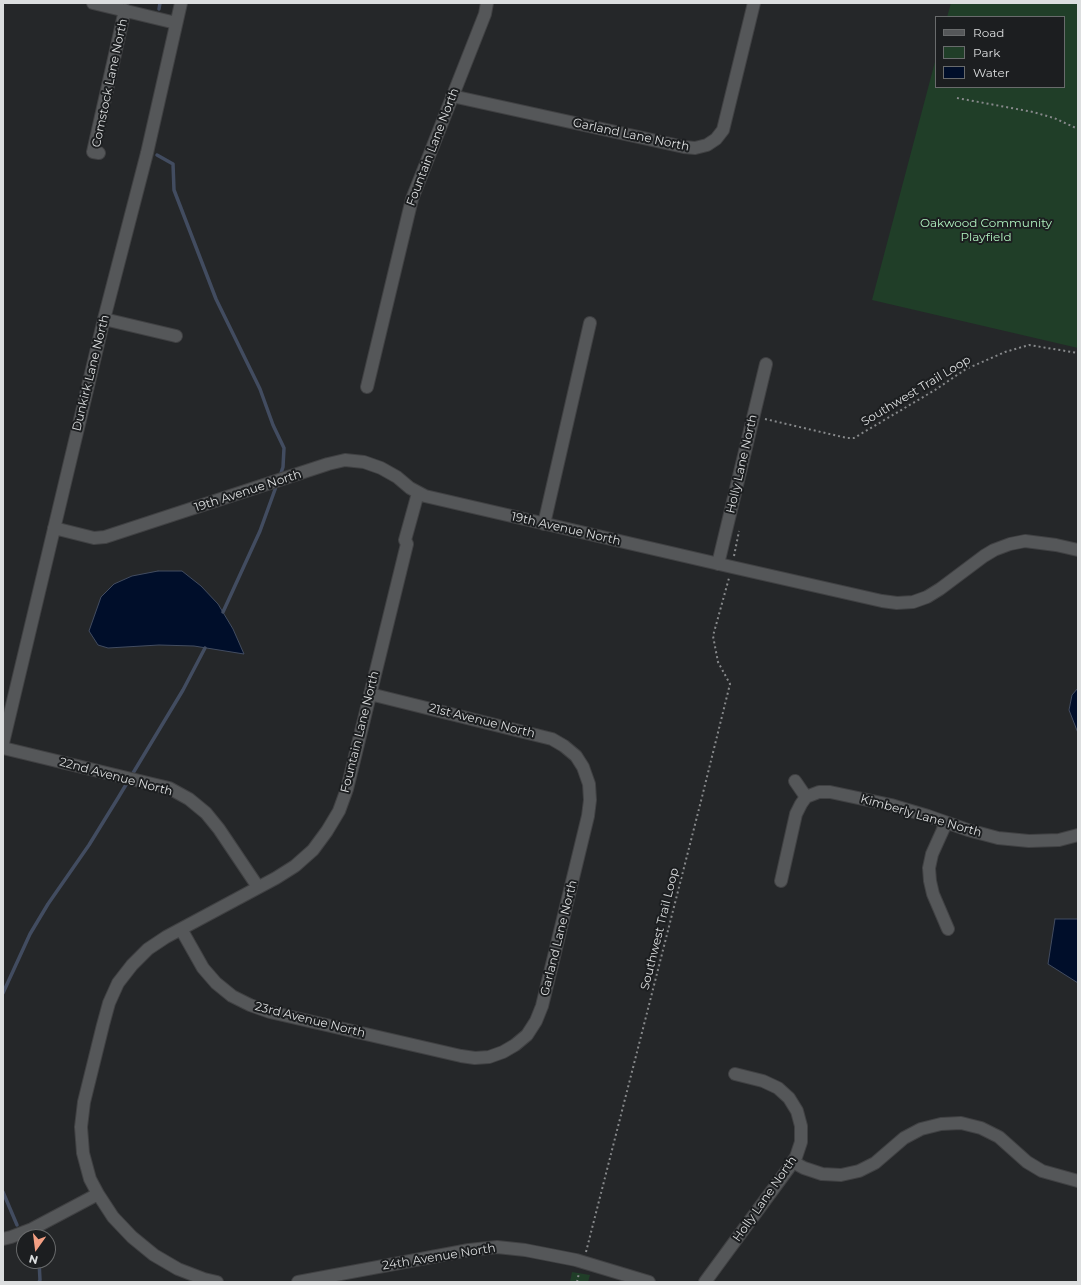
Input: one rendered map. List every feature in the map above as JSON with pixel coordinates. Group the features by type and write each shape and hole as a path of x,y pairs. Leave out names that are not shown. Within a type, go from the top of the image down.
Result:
{"street":[{"name":"Dunkirk Lane North","path":"3,743 104,319 147,152 181,3"},
{"name":"Fountain Lane North","path":"367,387 412,199 487,3"},
{"name":"Garland Lane North","path":"452,96 684,147 695,148 707,145 716,139 723,130 754,3"},
{"path":"101,4 176,23"},
{"name":"Comstock Lane North","path":"99,153 93,152 125,10"},
{"path":"104,319 176,336"},
{"path":"544,524 590,323"},
{"name":"Holly Lane North","path":"718,564 766,364"},
{"name":"19th Avenue North","path":"54,528 94,538 105,537 328,464 346,460 364,462 381,468 397,477 418,493 425,496 718,564 882,601 897,603 912,602 928,597 984,556 994,550 1010,544 1025,541 1056,545 1078,550"},
{"name":"Fountain Lane North","path":"181,929 296,866 313,850 339,811 347,789 406,544 405,540 418,493"},
{"name":"21st Avenue North","path":"370,694 552,739 564,746 576,756 583,767"},
{"name":"22nd Avenue North","path":"3,748 148,782 169,788 189,798 206,812 220,829 258,887"},
{"name":"Garland Lane North","path":"462,1056 475,1058 489,1057 503,1052 515,1045 527,1035 536,1021 542,1006 588,816 590,800 589,784 583,767"},
{"path":"781,881 796,814 806,797 796,781"},
{"name":"Kimberly Lane North","path":"806,797 818,792 830,792 891,805 998,838 1029,841 1059,840 1078,835"},
{"path":"946,822 932,854 929,868 933,894 948,929"},
{"path":"181,929 166,936 148,949 132,965 118,983 109,1003 84,1102 81,1127 83,1153 90,1179 98,1194 113,1217 132,1237 154,1255 178,1269 204,1279 217,1282"},
{"name":"23rd Avenue North","path":"181,929 203,968 216,984 232,996 250,1006 270,1012 462,1056"},
{"name":"Holly Lane North","path":"705,1282 793,1162 801,1142 801,1126 797,1111 789,1098 778,1088 763,1081 735,1074"},
{"path":"793,1162 804,1168 822,1174 841,1175 859,1171 874,1163 904,1138 921,1129 941,1124 961,1124 981,1128 999,1137 1027,1162 1042,1171 1078,1181"},
{"path":"3,1239 32,1229 98,1194"},
{"name":"24th Avenue North","path":"298,1282 469,1250 497,1247 526,1250 576,1260 649,1282"}],"path":[{"path":"957,98 1033,112 1054,118 1078,129"},
{"name":"Southwest Trail Loop","path":"763,418 847,438 854,438 935,390 966,369 1005,352 1029,345 1078,353"},
{"name":"Southwest Trail Loop","path":"577,1282 643,1033 730,684 718,662 713,636 728,581"}],"green space":[{"name":"Oakwood Community Playfield","path":"951,3 1078,3 1078,348 872,300 935,62 935,88 1065,88 1065,16 947,16"},
{"path":"572,1272 590,1275 588,1282 570,1282"}],"water":[{"path":"158,571 182,571 201,586 218,604 233,629 244,654 194,646 159,645 108,648 98,645 89,631 101,597 114,584 132,576"},
{"path":"1078,688 1078,733 1069,710 1072,695"},
{"path":"1055,919 1078,919 1078,983 1048,964"}],"waterway":[{"path":"159,9 160,3"},
{"path":"157,155 173,164 174,190 216,299 260,389 273,425 284,448 283,467 280,476"},
{"path":"223,612 260,531 277,484"},
{"path":"3,993 30,934 118,798 183,690 205,648"},
{"path":"3,1192 17,1225"},
{"path":"39,1269 39,1282"}]}
